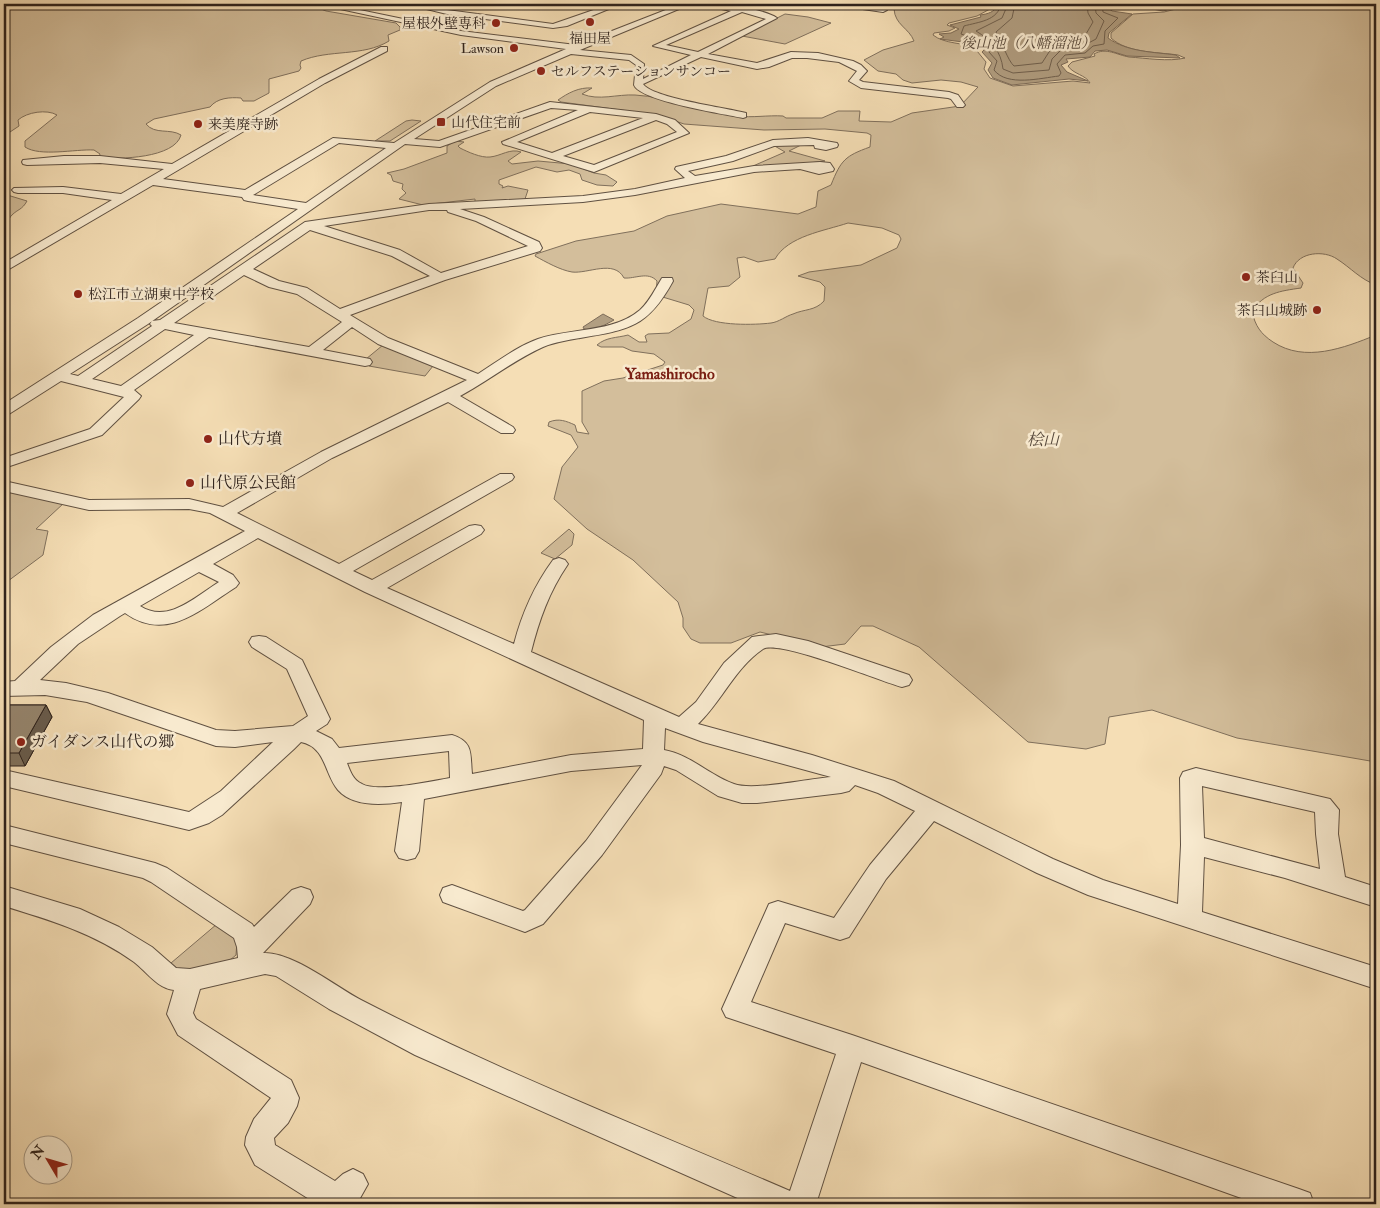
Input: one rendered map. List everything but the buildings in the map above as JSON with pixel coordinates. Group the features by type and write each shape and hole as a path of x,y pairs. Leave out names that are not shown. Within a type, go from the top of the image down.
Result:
{"street":[{"path":"321,4 461,34 631,58 640,64 640,82 638,87 641,90 649,94 743,115"},
{"path":"410,4 447,12 553,26 564,24 617,4"},
{"path":"4,411 143,321 289,222 400,143 493,84 532,66 688,4"},
{"path":"640,82 646,82 773,18 702,4"},
{"path":"763,4 657,46 760,66 792,55 818,56 857,65 862,71 854,81 861,85 950,95 955,97 960,105"},
{"path":"842,4 883,10"},
{"path":"872,20 889,4"},
{"path":"411,24 447,12"},
{"path":"4,268 322,81 384,49"},
{"path":"150,181 248,194 337,140 440,144 550,105 590,108 656,117 671,122 684,133 594,169 507,142 590,108"},
{"path":"553,156 656,117"},
{"path":"693,180 680,168 730,159 772,143 794,141 820,143 819,146 831,147 832,144 844,138"},
{"path":"27,162 104,159 142,162 174,168"},
{"path":"80,381 309,225 445,206 583,199 635,192 754,169 800,166"},
{"path":"18,190 63,190 122,198"},
{"path":"248,194 248,198 310,206"},
{"path":"312,352 344,318 440,277 536,248 535,245 488,222 447,209 445,206"},
{"path":"289,222 309,225 396,253 440,277"},
{"path":"244,270 274,284 302,291 344,318 398,348 479,380"},
{"path":"223,514 339,448 479,380 534,346 550,340 599,332 624,324 640,316 660,298 667,281"},
{"path":"143,321 365,362"},
{"path":"124,391 206,333"},
{"path":"4,463 96,432 134,396 124,391 58,376"},
{"path":"449,396 507,430"},
{"path":"339,572 506,477"},
{"path":"4,486 81,504 189,504 209,507 372,588 655,716 703,734 886,787 1064,875 1096,888 1376,978"},
{"path":"372,588 475,530"},
{"path":"13,687 69,642 115,610 128,605 257,531"},
{"path":"128,605 137,613 167,620 176,617 230,583 227,579 199,564"},
{"path":"521,655 528,624 536,602 544,584 559,564"},
{"path":"683,726 703,706 731,668 759,642 776,640 808,648 902,680"},
{"path":"4,778 189,821 195,820 216,806 297,734 320,719 295,664 259,642"},
{"path":"13,687 36,686 91,696 224,739 297,734 324,744 334,756 346,786 356,791 380,795 462,785 573,764 616,759 654,758 676,760 725,789 746,795 841,785 852,776"},
{"path":"452,895 525,922 534,917 594,848 653,768 655,716"},
{"path":"334,756 452,743 460,747 462,785"},
{"path":"1190,918 1193,845 1191,778 1196,776 1322,805 1328,810 1327,834 1334,883"},
{"path":"407,851 414,792"},
{"path":"931,808 878,872 840,930 778,911 735,1009 852,1047 1299,1204"},
{"path":"4,834 147,870 159,875 243,931 250,957"},
{"path":"1193,845 1269,863 1376,897"},
{"path":"4,896 71,916 95,926 144,955 165,975 179,980 190,980 250,957 301,897"},
{"path":"250,957 282,966 338,1001 424,1046 785,1204"},
{"path":"190,980 180,1014 187,1027 281,1089 285,1094 286,1098 282,1110 260,1135 258,1140 261,1151 333,1197 349,1190 353,1184"},
{"path":"801,1204 852,1047"}],"green space":[{"path":"4,4 309,4 326,11 396,23 400,30 388,35 389,41 379,46 312,57 301,61 299,71 269,79 269,93 254,101 243,101 241,98 224,99 210,107 154,119 146,124 154,129 181,135 177,143 168,149 145,156 108,158 99,157 100,154 94,150 39,152 25,147 25,141 57,115 53,113 32,113 22,117 18,120 19,126 4,136"},
{"name":"桧山","path":"898,4 974,4 990,9 977,16 949,23 947,25 955,28 949,31 934,33 933,35 949,42 979,48 977,51 986,62 984,69 990,78 1013,86 1073,81 1090,83 1086,78 1068,66 1072,62 1095,56 1094,54 1103,51 1129,57 1150,59 1172,60 1185,58 1178,55 1125,47 1111,38 1111,33 1133,14 1164,12 1196,4 1376,4 1376,285 1365,280 1332,256 1312,254 1301,259 1293,268 1303,283 1301,288 1273,294 1262,300 1252,311 1259,329 1265,336 1285,348 1298,352 1324,351 1338,348 1376,335 1376,762 1237,738 1152,710 1109,717 1105,744 1086,749 1028,742 919,647 873,626 861,626 845,644 821,647 760,632 731,643 700,643 691,639 683,627 683,618 678,602 633,560 587,529 554,499 562,467 578,447 571,435 548,426 549,422 556,420 565,421 575,425 577,432 589,434 582,422 582,391 604,381 623,378 663,365 665,362 654,354 632,351 623,347 601,347 597,345 608,339 628,335 639,342 647,342 645,336 648,334 669,333 691,319 694,310 689,305 656,295 657,281 650,276 624,278 620,272 607,268 572,272 548,263 535,256 536,254 576,241 634,231 667,216 721,204 798,214 816,207 818,191 831,185 841,164 849,156 870,147 871,135 825,129 764,130 684,124 658,115 561,102 558,100 574,91 592,88 582,94 595,97 648,96 743,117 783,116 786,118 822,118 838,111 860,111 859,121 891,122 912,113 960,106 978,87 961,82 941,80 912,83 903,80 896,74 878,71 864,60 883,50 914,41 899,23 894,9","holes":["848,223 882,228 899,235 901,239 897,248 861,265 809,272 798,276 820,282 825,287 824,301 817,307 764,324 716,322 703,316 708,288 729,286 740,277 737,258 744,257 758,262 775,259 781,251 807,235"]},
{"path":"785,14 831,23 785,44 742,36"},
{"path":"406,121 421,121 390,141 375,141"},
{"path":"455,141 464,142 458,146 479,156 490,157 517,151 521,152 508,161 512,164 538,161 571,164 594,173 606,175 617,182 613,186 597,185 582,180 580,174 569,170 557,172 536,167 499,180 499,184 503,186 502,188 508,186 528,190 525,199 530,201 475,203 475,199 423,205 399,199 406,193 402,189 403,184 393,181 391,175 387,173 404,169 447,153 447,146"},
{"path":"805,143 789,151 825,161 786,166 753,166 785,152 773,145"},
{"path":"4,194 27,201 4,224"},
{"path":"383,345 433,366 425,376 369,366 366,359"},
{"path":"4,489 64,503 36,529 48,531 43,555 4,584"},
{"path":"569,529 574,534 572,545 555,559 541,553"},
{"path":"217,924 237,941 236,955 223,964 202,969 179,970 171,963"}],"water":[{"name":"後山池（八幡溜池）","path":"1125,4 1106,6 1112,11 1132,14 1109,33 1108,38 1115,43 1132,49 1176,55 1180,58 1127,56 1107,50 1095,51 1090,57 1066,59 1068,62 1061,65 1067,72 1088,81 1069,79 1012,85 993,78 988,70 992,63 982,52 984,50 983,47 940,39 944,37 939,34 951,33 959,29 950,25 981,17 980,15 991,12 997,5"},
{"path":"1125,4 1194,4 1163,11"},
{"path":"603,314 614,320 603,326 584,329 583,327"}],"place":[{"name":"福田屋","path":"590,22"},
{"name":"屋根外壁専科","path":"496,23"},
{"name":"Lawson","path":"514,48"},
{"name":"セルフステーションサンコー","path":"541,71"},
{"name":"山代住宅前","path":"441,122"},
{"name":"来美廃寺跡","path":"198,124"},
{"name":"茶臼山","path":"1246,277"},
{"name":"松江市立湖東中学校","path":"78,294"},
{"name":"茶臼山城跡","path":"1317,310"},
{"name":"山代方墳","path":"208,439"},
{"name":"山代原公民館","path":"190,483"},
{"name":"ガイダンス山代の郷","path":"21,742"}],"district":[{"name":"Yamashirocho","path":"670,374"}]}
